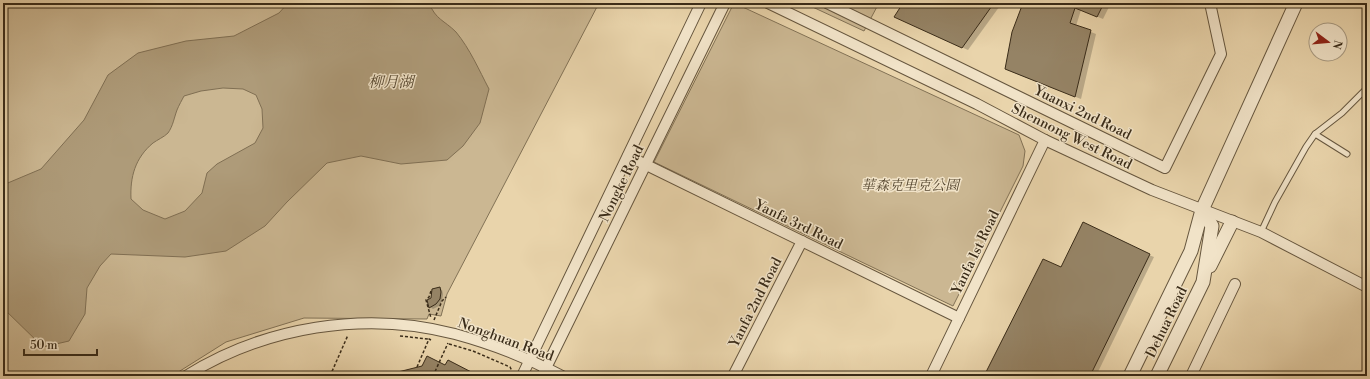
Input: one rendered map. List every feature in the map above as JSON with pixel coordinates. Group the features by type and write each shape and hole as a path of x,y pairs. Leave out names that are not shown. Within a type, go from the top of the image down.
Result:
{"street":[{"name":"Nongke Road","path":"522,376 701,3"},
{"name":"Nongke Road","path":"544,372 725,3"},
{"name":"Shennong West Road","path":"768,3 977,104 1045,140 1152,190 1261,232 1367,286"},
{"name":"Yuanxi 2nd Road","path":"827,3 1165,168 1221,54 1210,3"},
{"path":"1130,376 1191,251 1202,210 1296,3"},
{"name":"Yanfa 1st Road","path":"931,376 1045,140"},
{"name":"Yanfa 3rd Road","path":"628,156 959,318"},
{"path":"1157,376 1204,282 1212,226 1202,210"},
{"path":"1204,276 1232,222"},
{"name":"Yanfa 2nd Road","path":"733,376 802,241"},
{"path":"1191,376 1235,284"},
{"name":"Nonghuan Road","path":"186,376 230,352 267,339 309,328 338,324 383,324 427,328 466,337 530,360 544,372 562,376"}],"lane":[{"path":"1261,232 1275,202 1315,134 1342,113 1367,88"},
{"path":"1315,134 1347,154"}],"path":[{"path":"431,291 426,300 432,320 437,321"},
{"path":"434,320 442,301 446,297"},
{"path":"330,376 349,334"},
{"path":"400,336 436,341"},
{"path":"417,367 429,340"},
{"path":"442,342 473,351 510,367 512,371 510,376"},
{"path":"433,376 448,343"}],"green space":[{"path":"3,3 599,3 447,294 441,316 429,314 427,319 304,318 226,342 172,376 3,376"},
{"name":"華森克里克公園","path":"734,3 1019,135 1025,151 1023,166 953,306 654,162"},
{"path":"804,3 879,3 864,31"}],"water":[{"name":"柳月湖","path":"288,3 429,3 434,13 456,32 466,45 489,89 480,123 463,146 447,160 401,164 361,156 327,163 265,226 226,251 185,257 111,254 100,266 87,288 85,314 69,341 43,347 3,308 3,185 41,169 84,120 108,75 138,53 186,41 234,36 279,13","holes":["223,88 243,89 256,95 262,109 263,128 255,143 217,164 207,173 202,193 185,211 165,219 143,210 131,199 131,183 138,162 153,143 168,133 184,96 201,91"]}],"building":[{"path":"903,3 994,3 962,48 894,17"},
{"path":"1023,3 1104,3 1097,17 1075,8 1070,23 1091,30 1075,97 1005,69 1012,32"},
{"path":"1083,222 1150,254 1090,376 984,376 1043,259 1061,267"},
{"path":"440,287 440,299 436,304 429,308 427,300 431,298 432,289"},
{"path":"427,356 445,365 448,360 479,376 393,376 398,372 422,366"}]}
